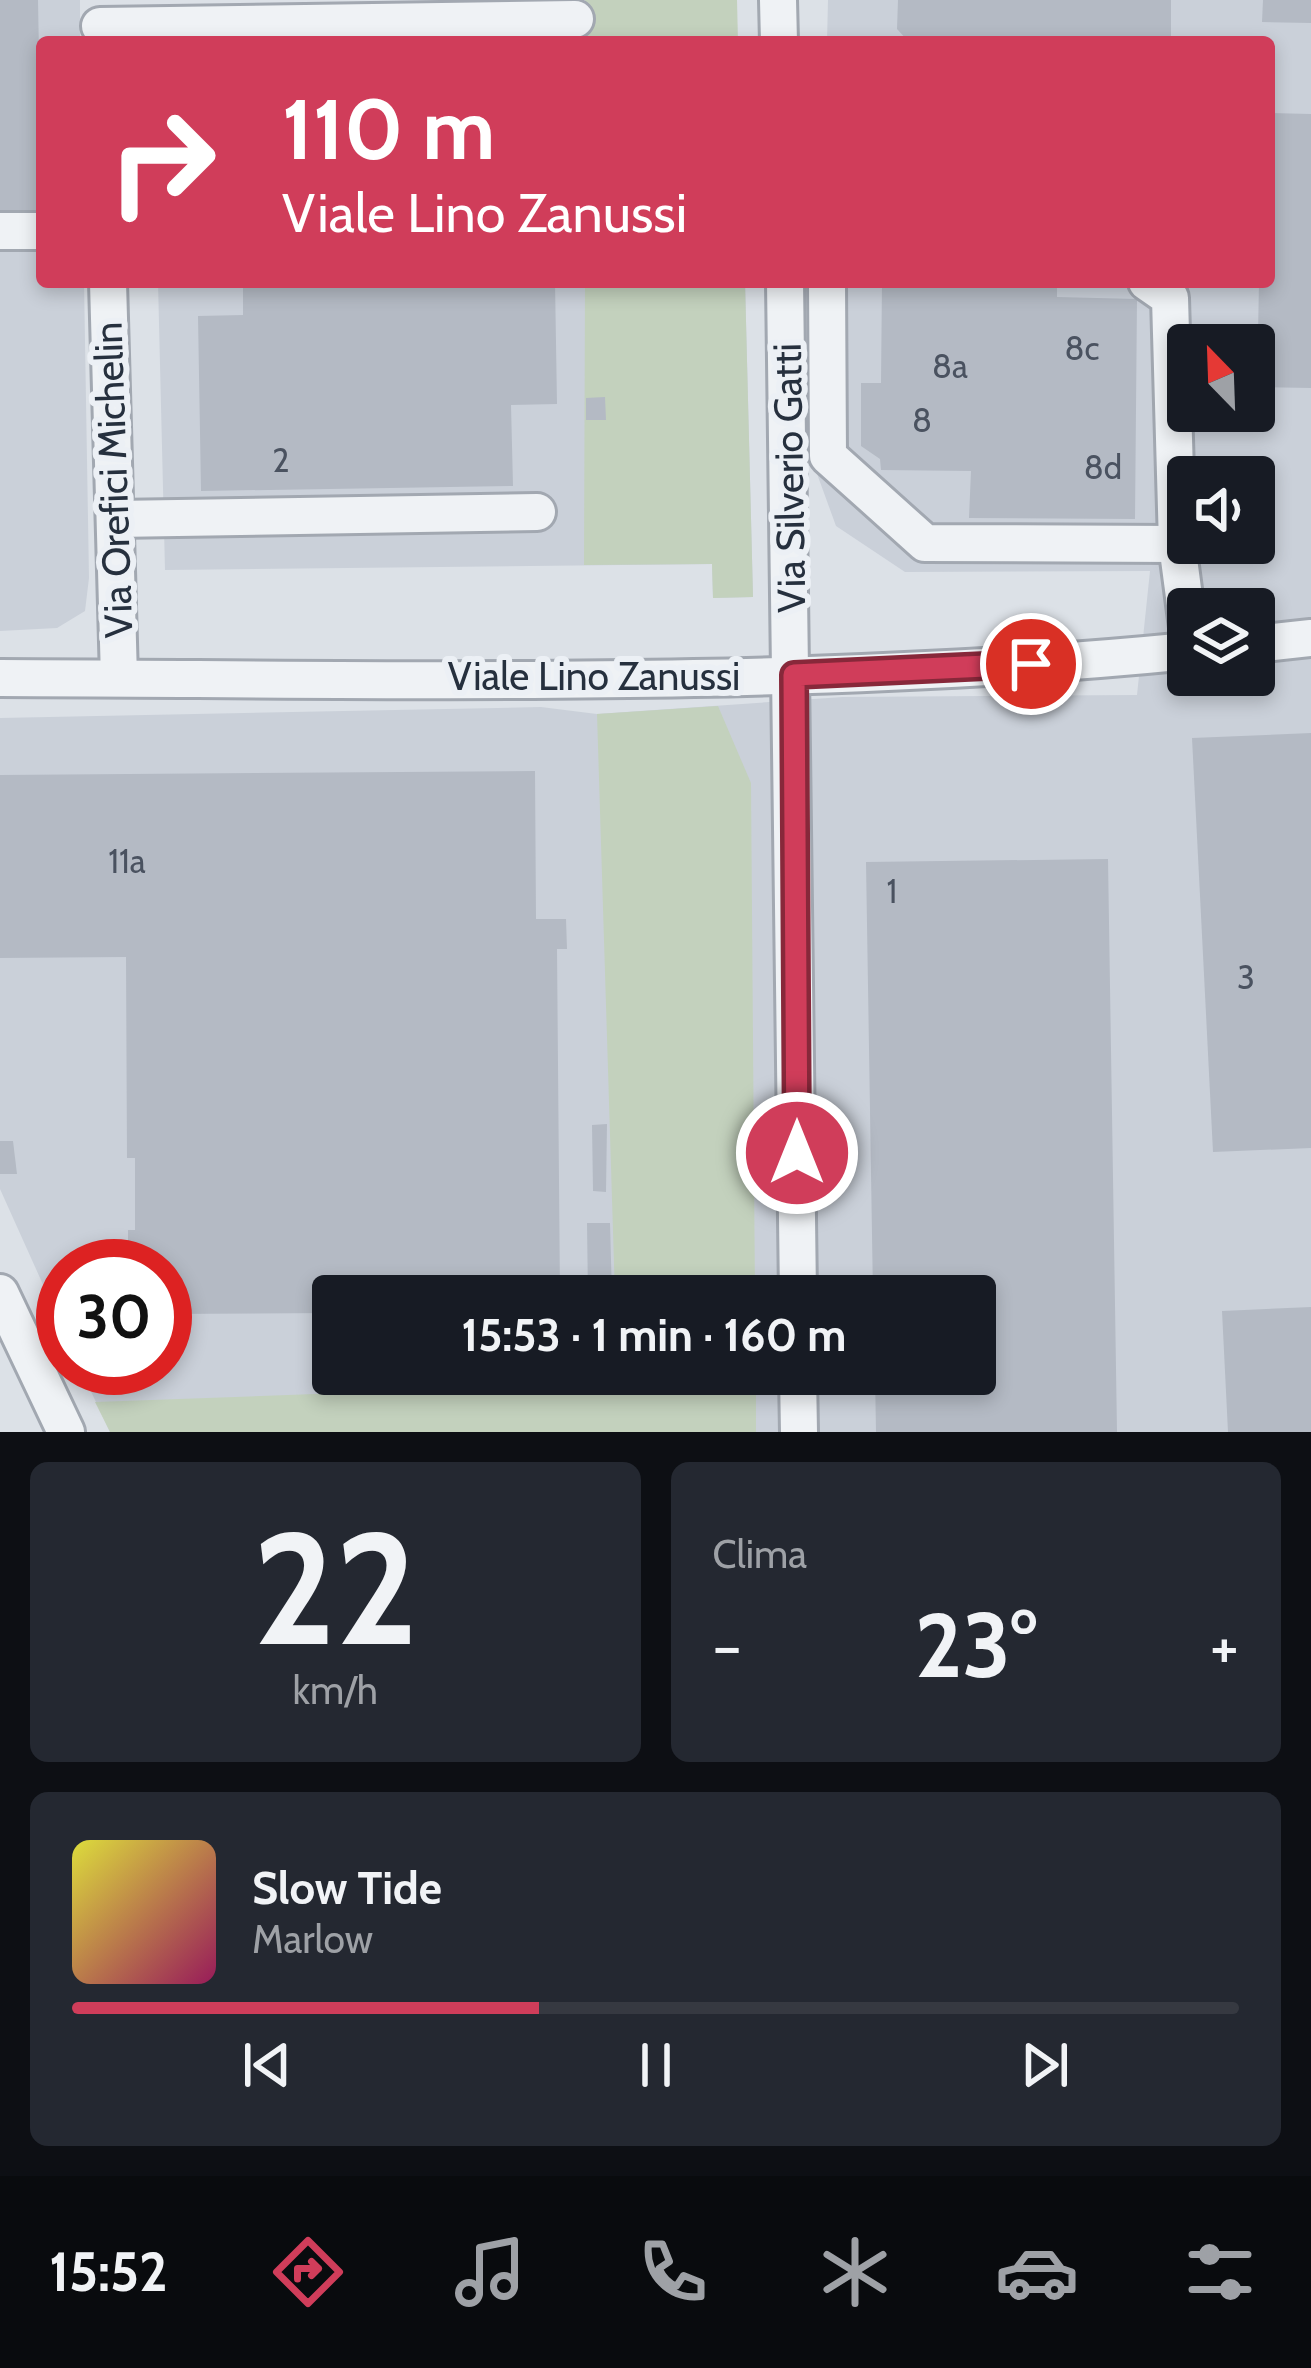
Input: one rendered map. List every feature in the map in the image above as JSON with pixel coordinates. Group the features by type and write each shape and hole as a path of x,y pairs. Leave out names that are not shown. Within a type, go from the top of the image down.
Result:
{"street":[{"path":"778,0 779,36"},
{"path":"100,22 575,19"},
{"path":"0,231 36,231"},
{"name":"Via Orefici Michelin","path":"108,288 119,678"},
{"name":"Via Silverio Gatti","path":"785,288 794,675 798,1275"},
{"path":"827,288 828,456 925,543 1167,544"},
{"path":"1156,288 1171,298 1175,456"},
{"path":"115,519 537,512"},
{"path":"1275,642 1311,638"},
{"name":"Viale Lino Zanussi","path":"0,678 794,675 1078,662 1167,653"},
{"path":"0,1293 66,1432"},
{"path":"798,1395 799,1432"}],"shaded area":[{"path":"0,0 80,0 80,36 36,36 36,288 84,288 89,578 85,611 57,628 0,631"},
{"path":"828,0 1311,0 1311,1432 110,1432 93,1395 192,1395 192,1239 36,1239 36,1269 0,1189 0,718 541,707 597,714 843,697 1137,695 1150,571 905,572 836,526 816,471 821,288 1275,288 1275,36 827,36"},
{"path":"158,288 745,288 753,597 713,598 712,564 165,570"}],"green space":[{"path":"585,0 737,0 738,36 585,36"},
{"path":"585,288 745,288 753,597 713,598 712,564 584,565"},
{"path":"718,706 751,783 755,1275 614,1275 597,714"},
{"path":"312,1394 756,1395 756,1432 110,1432 95,1402"}],"building":[{"path":"0,0 38,0 36,218 0,219"},
{"path":"898,0 1171,0 1171,36 903,36 897,29"},
{"path":"1263,0 1311,0 1311,23 1262,22"},
{"path":"1275,113 1311,114 1311,388 1275,387 1275,324 1258,324 1259,288 1275,288"},
{"path":"243,288 555,288 557,404 511,405 513,486 201,491 198,316 243,315"},
{"path":"882,288 1057,288 1057,297 1137,299 1135,519 969,518 971,471 881,470 880,459 861,446 861,383 881,383"},
{"path":"605,397 606,420 586,420 586,398"},
{"path":"1311,733 1311,1148 1213,1152 1192,738"},
{"path":"535,771 536,919 566,919 567,949 557,949 560,1275 312,1275 312,1313 192,1314 192,1239 128,1239 128,1230 135,1230 135,1158 127,1158 126,957 0,958 0,775"},
{"path":"1108,859 1117,1432 876,1432 875,1395 996,1395 996,1275 873,1275 866,862"},
{"path":"607,1124 606,1192 593,1191 592,1125"},
{"path":"0,1141 13,1141 17,1174 0,1174"},
{"path":"587,1223 610,1223 611,1275 588,1275"},
{"path":"1311,1307 1311,1432 1228,1432 1222,1311"}],"route":[{"path":"797,1153 794,675 1031,664"}]}
